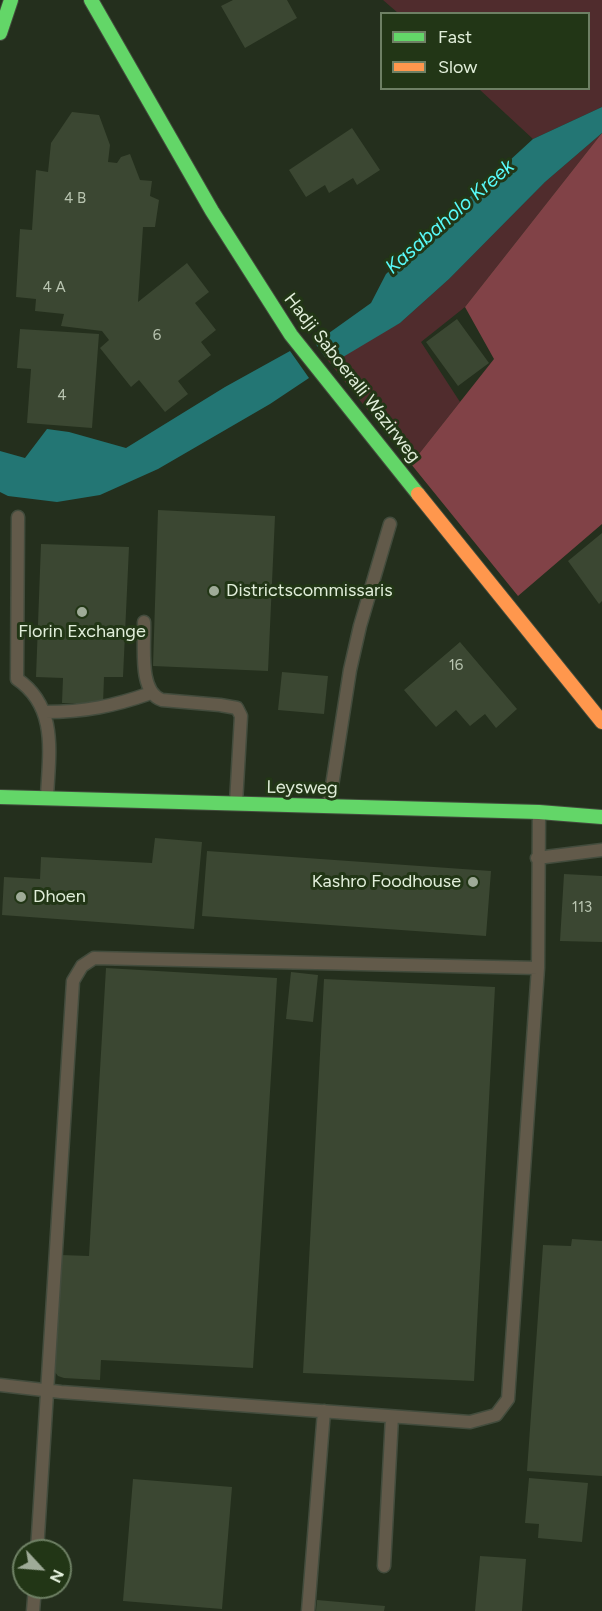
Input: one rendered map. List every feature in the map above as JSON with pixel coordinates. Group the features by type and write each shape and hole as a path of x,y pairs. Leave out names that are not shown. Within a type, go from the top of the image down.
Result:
{"street":[{"path":"0,33 11,0"},
{"name":"Hadji Saboeralli Wazirweg","path":"91,0 212,211 291,335 602,722"},
{"name":"Leysweg","path":"0,797 539,812 602,817"}],"lane":[{"path":"18,517 18,679 29,687 45,712 49,745 47,798"},
{"path":"329,806 350,670 360,626 390,524"},
{"path":"144,622 146,683 155,698 237,708 241,716 236,804"},
{"path":"45,712 104,708 151,693"},
{"path":"0,1385 49,1391 470,1422 496,1415 508,1399 538,968 539,812"},
{"path":"537,858 602,850"},
{"path":"38,1539 73,981 82,966 94,958 538,968"},
{"path":"308,1611 324,1411"},
{"path":"384,1566 392,1417"}],"shaded area":[{"path":"383,0 602,0 602,107 533,139 480,90 590,90 590,12 397,12"},
{"path":"602,133 465,307 421,342 460,402 411,464 325,357 400,323 449,279 545,182"},
{"path":"602,133 602,524 518,596 411,464 494,359 465,307"}],"water":[{"name":"Kasabaholo Kreek","path":"602,107 602,133 545,182 449,279 400,323 343,357 325,357 315,343 371,303 386,274 533,139"},
{"path":"290,351 309,378 270,404 158,469 100,495 57,502 8,496 0,492 0,451 25,458 47,429 69,432 126,448 225,387"}],"building":[{"path":"233,0 287,0 297,18 245,48 221,6"},
{"path":"72,112 99,115 110,145 108,162 117,163 121,157 130,154 140,180 152,181 150,196 159,200 155,227 143,227 138,302 187,263 209,292 195,303 216,330 201,342 211,355 178,381 188,394 165,412 139,380 131,387 100,348 109,340 102,331 61,326 64,314 35,311 36,299 16,297 20,229 32,230 36,170 48,172 51,143"},
{"path":"352,128 380,170 357,185 353,178 329,193 325,185 306,197 289,170"},
{"path":"457,319 489,363 458,386 426,342"},
{"path":"20,329 99,334 92,428 27,423 31,369 17,368"},
{"name":"Districtscommissaris","path":"158,510 275,516 268,671 153,666"},
{"path":"602,533 602,601 599,604 568,561"},
{"name":"Florin Exchange","path":"41,544 129,547 123,677 104,677 103,704 62,703 63,678 36,677"},
{"path":"460,642 517,709 496,728 485,714 470,726 456,710 436,727 404,690"},
{"path":"282,672 328,676 324,714 278,710"},
{"path":"155,838 202,842 194,929 2,915 4,877 40,879 41,857 152,863"},
{"path":"207,851 491,871 486,936 202,916"},
{"path":"564,874 602,876 602,942 560,941"},
{"path":"106,968 277,978 253,1368 101,1360 100,1380 64,1378 58,1376 54,1371 61,1255 89,1256"},
{"path":"291,972 318,975 313,1022 286,1019"},
{"path":"324,979 495,987 474,1381 303,1373"},
{"path":"572,1239 602,1241 602,1476 527,1471 543,1245 571,1246"},
{"path":"529,1478 588,1483 582,1542 538,1538 539,1524 525,1523"},
{"path":"133,1479 232,1487 222,1609 123,1601"},
{"path":"480,1556 526,1559 522,1611 475,1611"},
{"path":"317,1600 385,1606 384,1611 316,1611"}],"traffic: fast":[{"path":"0,33 11,0"},
{"path":"91,0 212,211 291,335 418,494"},
{"path":"0,797 539,812 602,817"}],"traffic: slow":[{"path":"418,494 602,722"}],"place":[{"name":"Districtscommissaris","path":"214,591"},
{"name":"Florin Exchange","path":"82,612"},
{"name":"Kashro Foodhouse","path":"473,882"},
{"name":"Dhoen","path":"21,897"}]}
